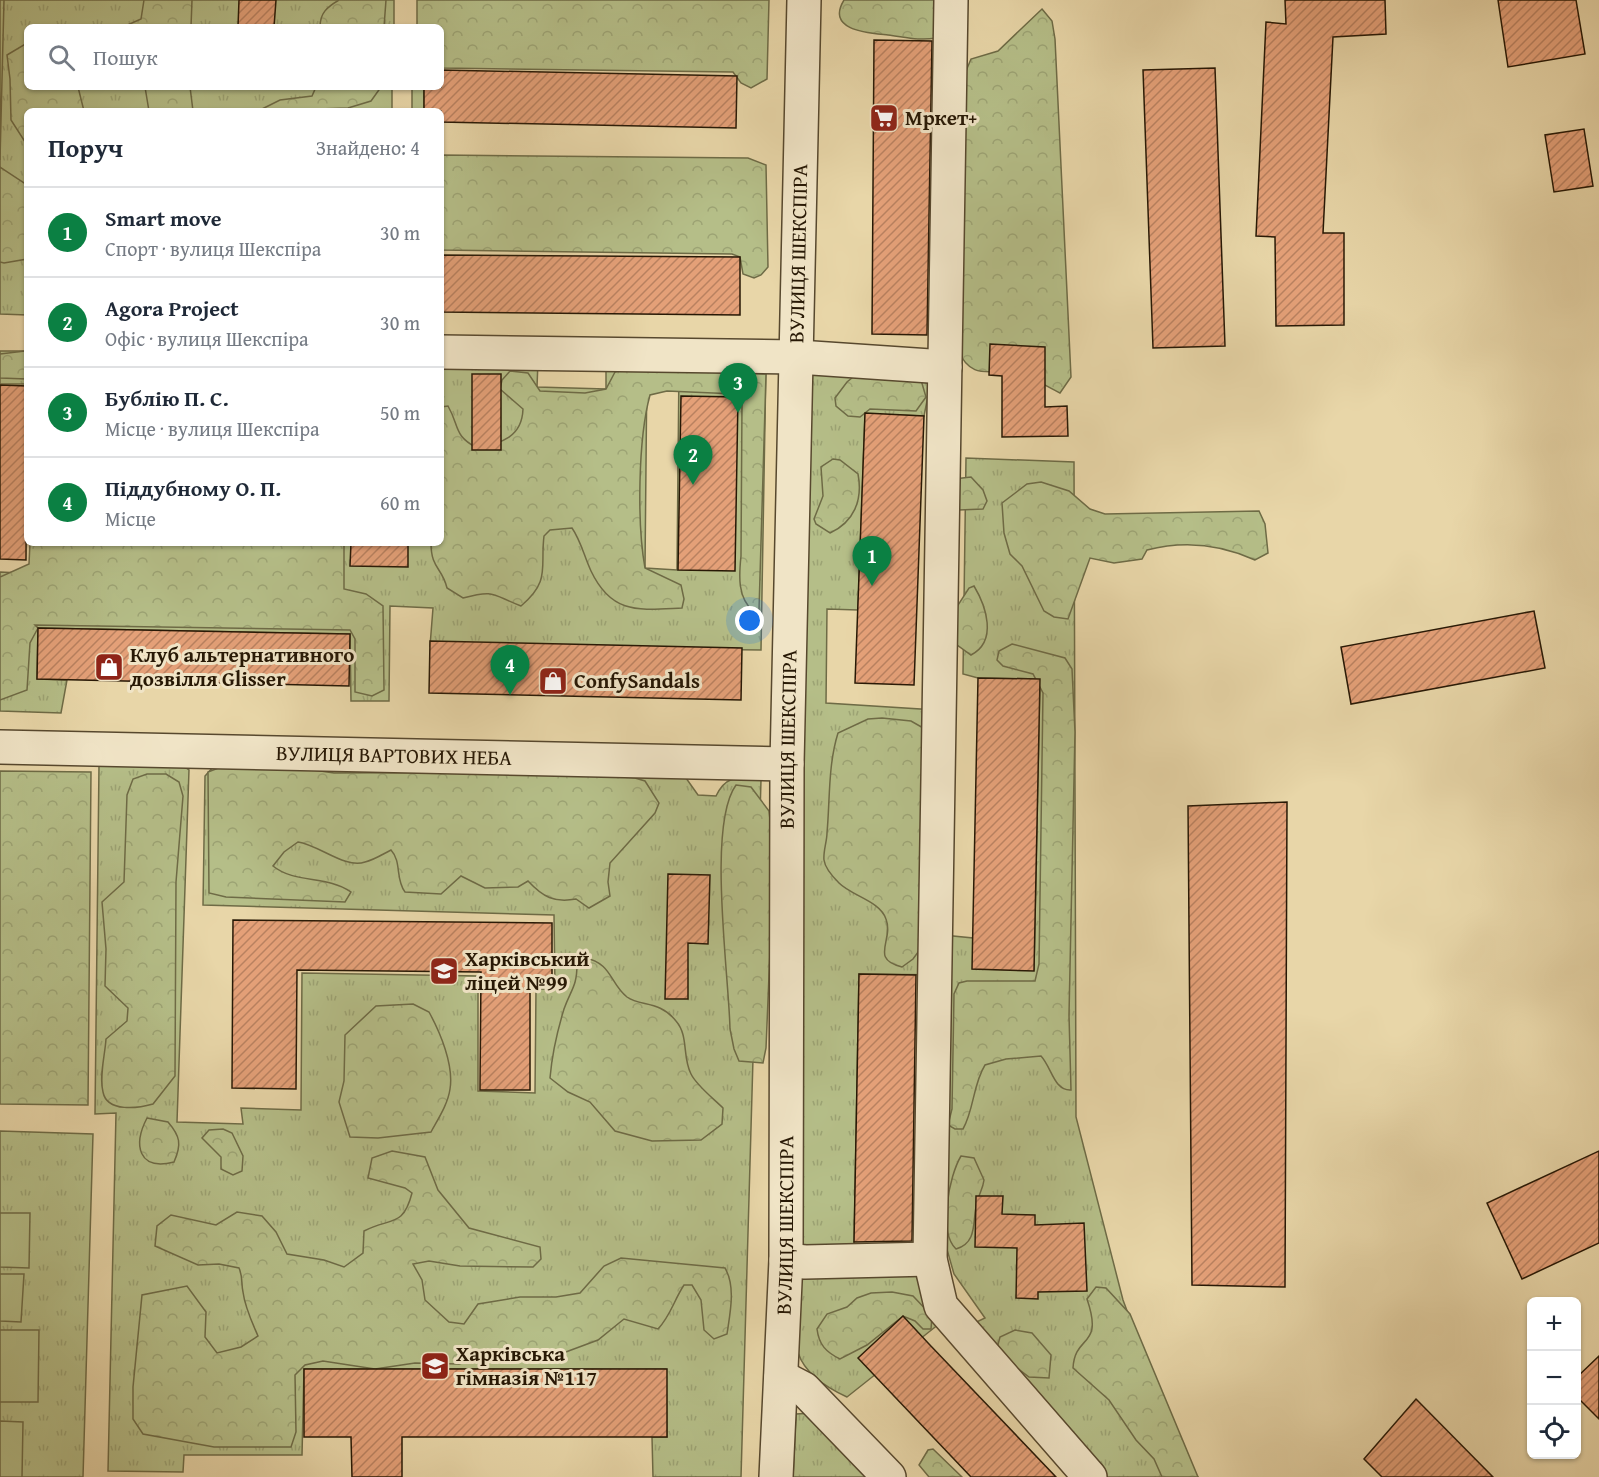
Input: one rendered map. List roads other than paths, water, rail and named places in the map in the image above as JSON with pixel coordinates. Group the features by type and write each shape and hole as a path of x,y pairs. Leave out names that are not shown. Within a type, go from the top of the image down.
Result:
{"street":[{"name":"ВУЛИЦЯ ШЕКСПІРА","path":"776,1477 786,1260 787,764 798,357 804,0"},
{"path":"951,0 930,1259 941,1306 1090,1477"},
{"path":"444,352 798,357 945,367"},
{"name":"ВУЛИЦЯ ВАРТОВИХ НЕБА","path":"0,747 787,764"},
{"path":"786,1260 805,1262 930,1259"},
{"path":"781,1377 804,1389 889,1477"}],"place":[{"name":"Мркет+","path":"884,118"},
{"name":"Бублію П. С.","path":"738,413"},
{"name":"Agora Project","path":"693,485"},
{"name":"Smart move","path":"872,586"},
{"name":"Клуб альтернативного дозвілля Glisser","path":"109,667"},
{"name":"ConfySandals","path":"553,681"},
{"name":"Піддубному О. П.","path":"510,695"},
{"name":"Харківський ліцей №99","path":"444,971"},
{"name":"Харківська гімназія №117","path":"435,1366"}]}
